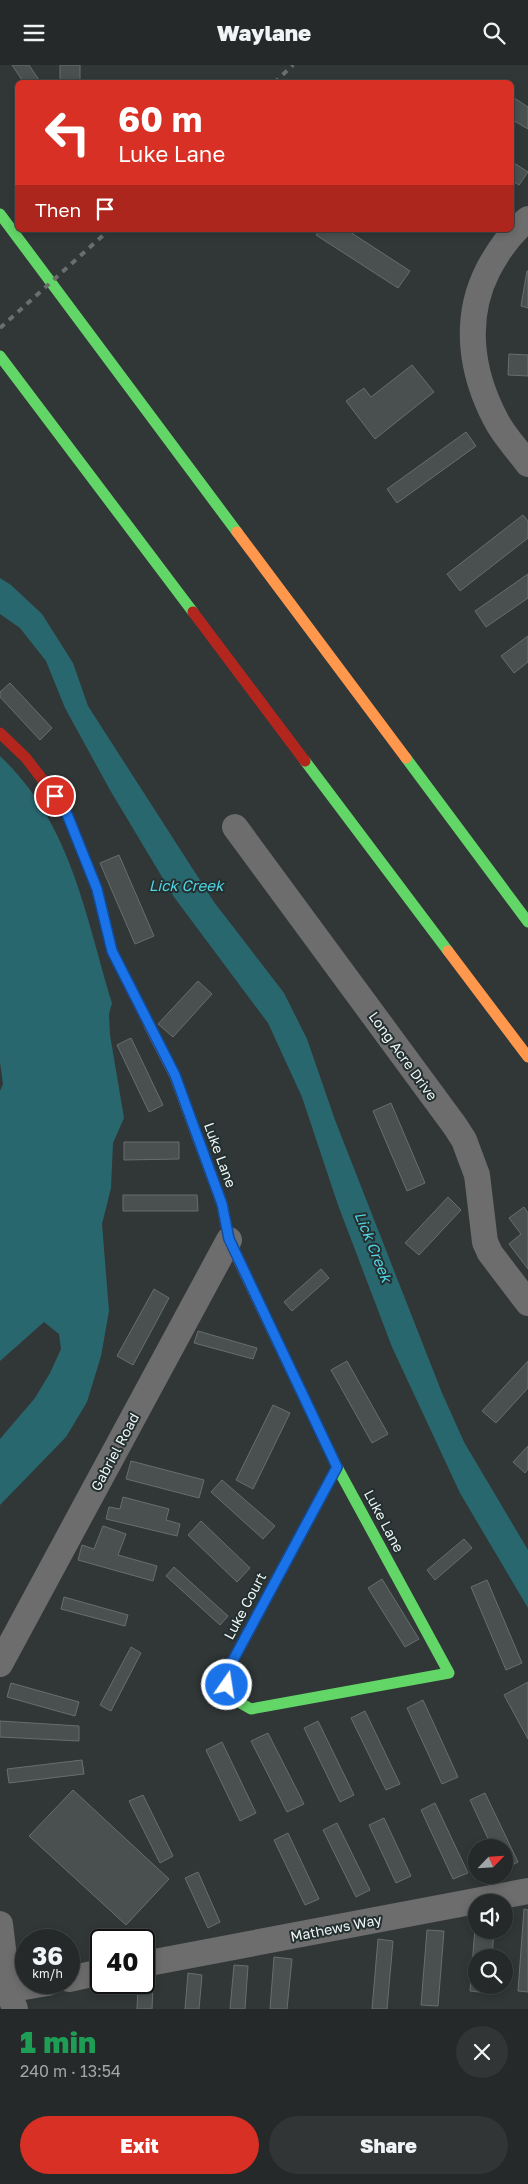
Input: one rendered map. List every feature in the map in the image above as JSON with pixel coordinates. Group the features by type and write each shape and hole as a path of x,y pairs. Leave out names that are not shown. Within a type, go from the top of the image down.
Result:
{"main road":[{"path":"0,214 528,922"},
{"path":"0,356 528,1057"},
{"name":"Luke Lane","path":"0,733 26,758 65,809 97,889 112,951 175,1075 222,1204 229,1239 337,1467 449,1673"},
{"name":"Luke Court","path":"337,1467 231,1664 226,1678 233,1698 238,1704 252,1709 260,1709 449,1673"}],"street":[{"path":"528,219 508,238 490,267 478,295 472,332 473,354 480,384 497,421 528,463"},
{"name":"Long Acre Drive","path":"235,827 456,1126 464,1140 477,1175 485,1242 490,1253 528,1303"},
{"name":"Gabriel Road","path":"0,1664 229,1239"},
{"name":"Mathews Way","path":"155,1962 528,1891"},
{"path":"0,1924 8,1997"}],"water":[{"name":"Lick Creek","path":"0,578 11,585 42,614 73,663 88,706 214,902 284,993 307,1039 335,1120 442,1393 464,1442 528,1550 528,1608 460,1493 392,1347 338,1205 302,1097 268,1023 174,897 110,790 65,708 46,661 20,628 0,614"},
{"path":"0,756 24,782 44,810 60,840 83,903 112,1003 109,1014 110,1035 124,1118 113,1143 111,1188 102,1224 109,1311 101,1356 87,1402 66,1437 0,1505 0,1439 35,1398 50,1373 61,1349 59,1334 44,1322 0,1361 0,1091 3,1084 0,1062"}],"building":[{"path":"12,65 29,65 39,80 22,80"},
{"path":"60,65 80,65 80,80 60,80"},
{"path":"514,98 528,107 528,129 514,121"},
{"path":"514,163 528,172 519,185 514,182"},
{"path":"318,232 350,232 410,271 398,288 316,235"},
{"path":"528,271 528,308 521,306"},
{"path":"509,354 528,355 528,376 508,375"},
{"path":"412,365 434,392 375,439 346,401 364,388 371,397"},
{"path":"466,432 476,446 397,503 387,489"},
{"path":"523,515 528,521 528,538 460,591 447,574"},
{"path":"528,574 528,598 486,627 475,611"},
{"path":"528,636 528,662 514,673 501,656"},
{"path":"10,683 52,728 40,740 0,697 0,692"},
{"path":"119,855 154,936 135,944 100,863"},
{"path":"198,981 212,994 173,1037 158,1024"},
{"path":"131,1038 163,1105 149,1112 117,1045"},
{"path":"391,1103 425,1183 407,1191 373,1111"},
{"path":"124,1142 179,1142 179,1159 124,1160"},
{"path":"123,1195 197,1195 198,1211 123,1211"},
{"path":"448,1197 461,1210 419,1255 405,1243"},
{"path":"524,1207 528,1213 528,1269 509,1244 521,1234 509,1218"},
{"path":"321,1269 329,1278 292,1311 284,1302"},
{"path":"154,1289 169,1298 133,1365 117,1356"},
{"path":"198,1331 257,1348 253,1359 194,1343"},
{"path":"347,1361 388,1434 372,1443 331,1370"},
{"path":"528,1361 528,1388 496,1423 482,1411"},
{"path":"273,1405 290,1413 253,1489 236,1480"},
{"path":"528,1446 528,1469 525,1473 513,1462"},
{"path":"131,1461 204,1480 199,1498 126,1479"},
{"path":"222,1480 275,1526 263,1539 211,1492"},
{"path":"123,1497 169,1509 166,1520 180,1524 177,1536 106,1519 109,1507 120,1509"},
{"path":"201,1521 250,1568 237,1582 188,1535"},
{"path":"103,1526 126,1534 118,1555 157,1566 153,1581 78,1560 82,1545 94,1549"},
{"path":"464,1539 472,1548 435,1580 427,1570"},
{"path":"174,1567 228,1616 220,1625 166,1576"},
{"path":"382,1579 419,1639 405,1647 368,1588"},
{"path":"487,1580 522,1663 506,1670 471,1587"},
{"path":"64,1597 128,1615 125,1626 61,1609"},
{"path":"131,1647 141,1653 111,1711 100,1705"},
{"path":"528,1682 528,1739 504,1695"},
{"path":"11,1683 79,1702 75,1716 7,1697"},
{"path":"423,1700 458,1777 442,1784 407,1708"},
{"path":"365,1711 400,1784 386,1790 351,1718"},
{"path":"0,1721 79,1726 79,1741 0,1737"},
{"path":"318,1721 354,1795 340,1802 304,1728"},
{"path":"268,1733 304,1804 287,1812 251,1741"},
{"path":"222,1742 256,1813 240,1821 206,1750"},
{"path":"82,1760 84,1774 9,1783 7,1769"},
{"path":"73,1790 169,1879 126,1925 29,1836"},
{"path":"485,1793 507,1839 488,1839 470,1800"},
{"path":"143,1795 173,1856 160,1863 129,1801"},
{"path":"435,1803 468,1873 453,1879 421,1810"},
{"path":"384,1818 411,1876 396,1883 369,1825"},
{"path":"337,1823 370,1890 356,1897 323,1830"},
{"path":"288,1833 319,1899 305,1905 274,1840"},
{"path":"513,1852 518,1862 513,1864"},
{"path":"198,1872 220,1922 208,1928 185,1878"},
{"path":"524,1909 528,1910 528,1992 518,1991"},
{"path":"427,1930 444,1931 438,2006 421,2005"},
{"path":"378,1939 393,1941 387,2009 372,2009"},
{"path":"474,1939 493,1939 493,1949 473,1949"},
{"path":"274,1957 292,1959 287,2009 270,2009"},
{"path":"234,1965 248,1966 245,2009 230,2009"},
{"path":"188,1973 202,1975 199,2009 185,2009"},
{"path":"138,1994 153,1994 152,2009 137,2009"}],"railway":[{"path":"277,80 293,65"},
{"path":"0,328 107,232"}],"traffic: fast":[{"path":"0,214 237,532"},
{"path":"0,356 193,612"},
{"path":"406,758 528,922"},
{"path":"305,761 448,951"},
{"path":"237,1701 251,1709 449,1673 337,1467 309,1408"}],"traffic: slow":[{"path":"237,532 406,758"},
{"path":"448,951 528,1057"},
{"path":"149,1025 175,1076 222,1204 229,1240 309,1408"},
{"path":"237,1701 228,1686 231,1664 337,1467"}],"traffic: jam":[{"path":"193,612 305,761"},
{"path":"0,733 26,758 65,809 97,889 112,951 149,1025"}],"route":[{"path":"55,796 65,809 97,889 112,951 175,1075 222,1204 229,1239 337,1467 231,1664 226,1678 227,1685"}]}
